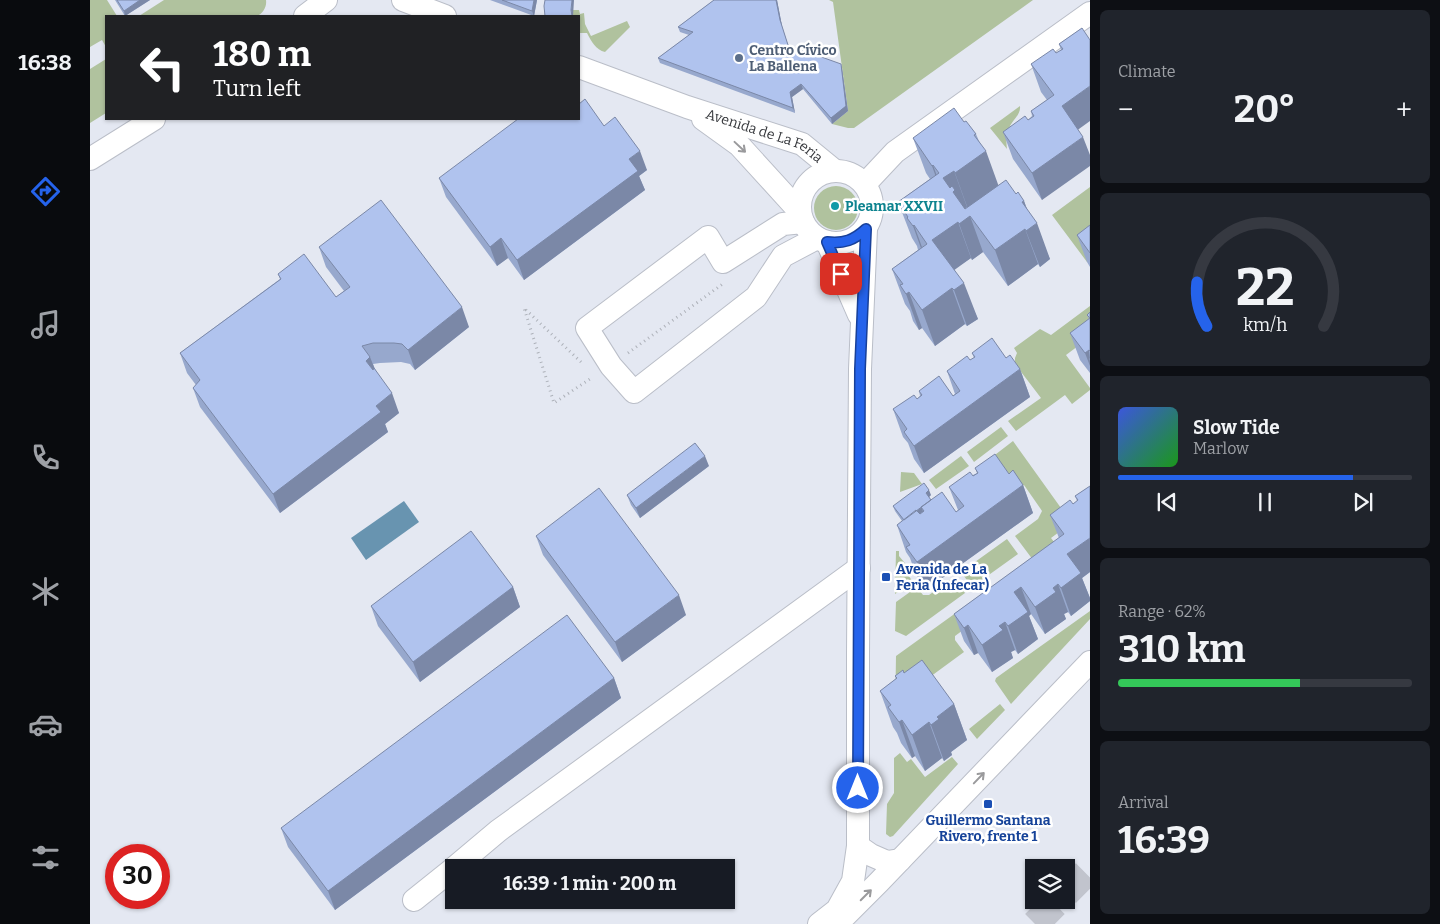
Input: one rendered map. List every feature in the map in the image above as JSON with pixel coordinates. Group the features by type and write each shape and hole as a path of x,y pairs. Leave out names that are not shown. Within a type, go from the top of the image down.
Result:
{"street":[{"path":"306,15 326,0"},
{"path":"403,0 442,15"},
{"path":"865,184 895,152 1090,13"},
{"name":"Avenida de La Feria","path":"580,67 687,108 802,144 835,171"},
{"name":"Avenida de La Feria","path":"687,108 739,146 812,229 862,321"},
{"path":"90,159 152,120"},
{"path":"812,229 783,256 756,297 634,392 611,366 587,328 708,237 723,262 783,224 812,229 838,243 849,241 866,229 870,221 873,206 865,184 851,174 835,171 823,173 812,179 804,189 800,201 812,229"},
{"name":"Avenida de La Feria","path":"819,924 837,910 853,881 858,846 862,321 866,229"},
{"path":"465,859 506,825 859,568"},
{"path":"828,924 846,915 1090,662"},
{"path":"858,846 871,856 887,862 900,860"},
{"path":"414,900 445,875"}],"path":[{"path":"554,403 596,375"}],"green space":[{"path":"90,0 107,0 116,15 105,15 105,45 102,40 90,47"},
{"path":"164,0 266,0 264,10 258,15 141,15"},
{"path":"829,0 1033,0 854,128 848,128 832,124 848,111 833,2"},
{"path":"573,10 579,10 580,14 584,13 585,24 591,36 627,21 630,27 605,52 596,47 587,33 580,33 580,15 573,15"},
{"path":"105,60 105,114 90,123 90,69"},
{"path":"1020,106 1019,112 1008,131 1006,138 1007,149 990,128"},
{"path":"840,186 852,192 857,199 857,217 852,224 845,229 832,230 824,227 817,220 814,204 817,196 824,189"},
{"path":"1090,187 1090,260 1087,262 1052,215"},
{"path":"1090,306 1090,337 1066,355 1090,390 1072,404 1065,395 1016,431 1008,421 1041,398 1015,364 1017,353 1014,348 1040,329 1051,335"},
{"path":"1001,427 1008,436 974,462 967,452"},
{"path":"1013,441 1066,515 1090,509 1051,538 1065,556 1042,572 1015,536 1038,519 1042,511 1024,485 1020,488 1009,473 978,468"},
{"path":"961,456 969,466 936,489 929,480"},
{"path":"901,472 914,473 922,484 900,492"},
{"path":"1007,539 1018,554 972,587 961,572"},
{"path":"896,551 899,551 899,556 909,568 906,572 913,582 895,594"},
{"path":"954,577 965,593 906,636 895,631 896,602 917,587 923,595 929,595"},
{"path":"971,602 982,616 955,636 955,640 964,652 919,685 895,717 896,656"},
{"path":"1090,611 1090,619 1011,704 995,681 996,678"},
{"path":"1000,704 1005,710 977,739 969,729"},
{"path":"900,753 907,762 911,759 925,777 952,757 958,764 893,836 890,837 886,834 887,804 894,793 894,758"}],"water":[{"path":"404,501 419,522 366,560 351,538"}],"building":[{"path":"117,0 140,0 124,11"},
{"path":"502,0 534,0 532,11"},
{"path":"545,0 572,0 572,15 545,15"},
{"name":"Centro Cívico La Ballena","path":"714,0 776,0 788,45 841,64 846,106 831,118 801,84 790,92 793,108 658,58 693,32 678,27"},
{"path":"1082,28 1090,40 1090,86 1062,106 1083,137 1032,173 1003,132 1025,116 1028,120 1034,116 1031,111 1054,95 1031,64 1053,49 1056,53 1063,49 1059,44"},
{"path":"585,99 604,126 615,117 640,151 629,159 638,171 517,260 501,238 490,247 439,178 517,120 580,120 580,103"},
{"path":"954,108 976,134 974,135 986,151 955,173 954,171 943,178 950,188 952,186 955,190 953,192 965,209 1006,180 1016,194 1018,192 1024,201 1022,202 1037,223 995,250 970,216 932,240 964,283 954,290 952,288 922,310 909,292 906,294 900,285 903,284 892,269 927,244 907,218 898,202 939,173 913,138"},
{"path":"381,200 462,307 408,350 402,344 394,343 373,343 362,346 370,357 366,361 373,370 374,368 392,393 376,406 381,412 273,494 193,388 200,380 180,353 281,279 278,274 304,254 336,297 350,287 319,247"},
{"path":"1090,225 1090,253 1077,235"},
{"path":"1090,318 1090,351 1085,353 1070,333"},
{"path":"992,338 1006,358 1010,355 1020,369 914,446 904,432 907,429 893,409 914,395 917,399 922,395 919,391 939,376 953,396 960,391 947,371 967,356 970,360 975,357 972,353"},
{"path":"695,443 705,456 636,508 627,495"},
{"path":"995,454 1009,474 1013,470 1023,485 917,562 906,547 910,545 897,525 916,510 920,514 924,511 921,507 942,492 956,512 964,506 949,487 970,472 973,476 978,473 975,468"},
{"path":"924,483 929,490 926,493 931,500 904,520 893,506"},
{"path":"1090,486 1090,538 1067,554 1081,573 1061,588 1058,584 1053,588 1056,592 1035,607 1021,587 1014,592 1028,612 1008,626 1005,622 999,626 1003,630 982,645 968,625 964,628 954,614 1064,534 1050,515 1070,500 1073,504 1078,500 1075,496"},
{"path":"599,488 679,595 615,642 536,536"},
{"path":"471,531 513,587 413,662 371,606"},
{"path":"567,615 614,678 328,891 281,828"},
{"path":"922,660 954,704 937,717 939,719 931,725 929,722 912,735 902,720 899,722 888,707 891,705 880,691 897,678 895,676 903,670 904,673"}],"tunnel":[{"path":"1075,884 1090,869"},
{"path":"1035,924 1050,909"}],"place":[{"name":"Centro Cívico La Ballena","path":"739,58"},
{"name":"Pleamar XXVII","path":"835,206"},
{"name":"Avenida de La Feria (Infecar)","path":"886,577"},
{"name":"Guillermo Santana Rivero, frente 1","path":"988,804"}],"route":[{"path":"841,274 827,242 849,241 866,229 860,369 858,788"}]}
